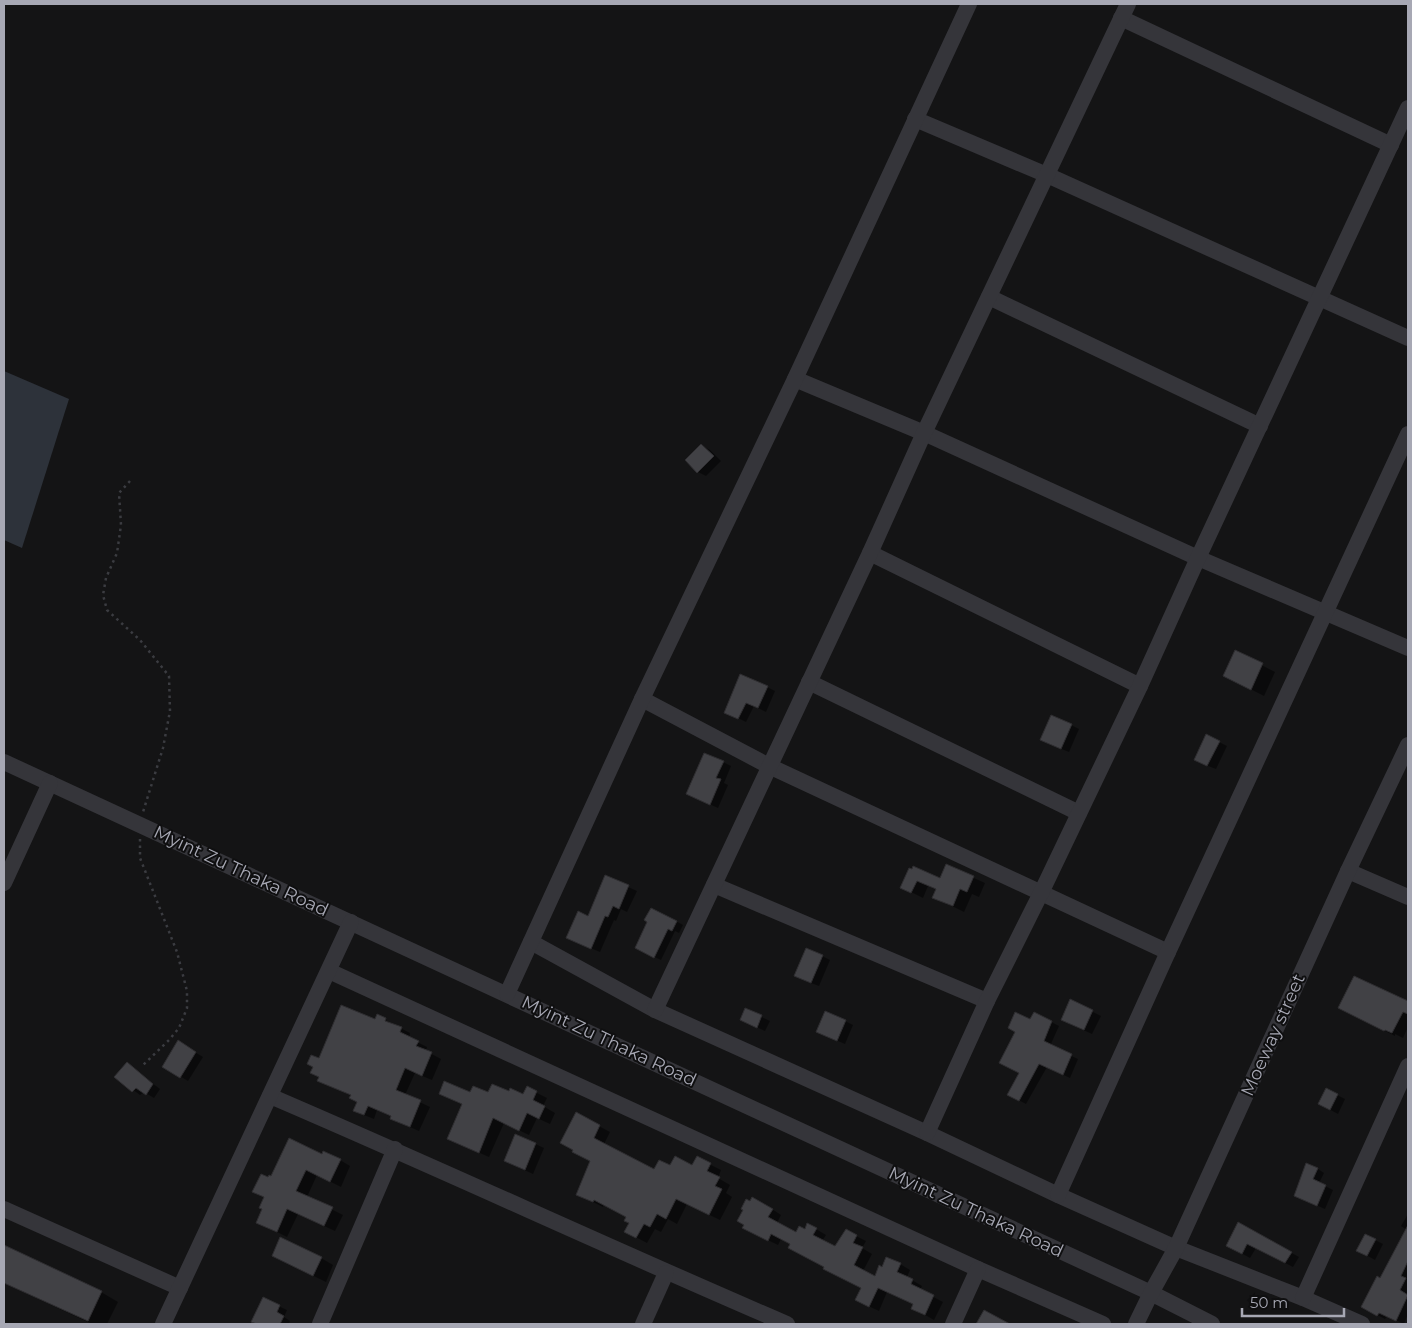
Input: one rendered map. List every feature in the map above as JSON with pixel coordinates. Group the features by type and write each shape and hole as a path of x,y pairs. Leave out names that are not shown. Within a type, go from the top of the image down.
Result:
{"street":[{"path":"507,994 642,699 795,379 968,4"},
{"path":"655,1010 870,553 924,433 1124,11 1391,145"},
{"path":"927,1133 987,1001 1140,686 1408,108"},
{"path":"915,119 1047,175 1408,338"},
{"path":"989,297 1260,426"},
{"path":"795,379 924,433 1198,558 1408,648"},
{"path":"1058,1195 1168,952 1408,434"},
{"path":"870,553 1140,686"},
{"path":"809,682 1079,813"},
{"path":"642,699 769,766 1168,952"},
{"name":"Moeway street","path":"1136,1324 1150,1293 1176,1248 1348,871 1408,745"},
{"name":"Myint Zu Thaka Road","path":"4,762 1150,1293 1212,1324"},
{"path":"4,883 50,783"},
{"path":"1348,871 1408,897"},
{"path":"714,885 987,1001"},
{"path":"163,1324 351,922"},
{"path":"531,942 655,1010 1176,1248 1362,1324"},
{"path":"328,971 978,1269 1104,1324"},
{"path":"1302,1298 1408,1066"},
{"path":"270,1096 395,1150 666,1273 787,1324"},
{"path":"320,1324 395,1150"},
{"path":"4,1209 180,1288"},
{"path":"952,1324 978,1269"},
{"path":"643,1324 666,1273"}],"path":[{"path":"130,481 119,493 121,525 117,553 106,578 103,594 107,610 140,640 169,676 170,711 163,748 139,824 140,858 177,952 187,991 187,1008 179,1028 142,1066"}],"shaded area":[{"path":"4,371 69,399 22,548 4,540"}],"building":[{"path":"701,444 714,456 697,473 685,460"},
{"path":"1235,650 1263,663 1251,690 1223,676"},
{"path":"740,674 768,686 758,708 746,703 738,719 724,713"},
{"path":"1051,715 1072,724 1061,749 1040,740"},
{"path":"1206,734 1220,741 1207,766 1194,760"},
{"path":"704,753 724,761 716,778 721,779 710,805 686,794"},
{"path":"946,864 974,876 967,892 960,889 953,906 932,898 936,889 917,881 911,893 900,888 909,868 912,869 913,866 940,878"},
{"path":"605,875 629,885 619,909 613,906 608,917 605,916 591,949 566,938 578,911 588,916"},
{"path":"651,908 677,921 672,931 668,929 654,958 635,948 647,922 644,920"},
{"path":"806,948 823,955 811,983 794,976"},
{"path":"1354,976 1408,1001 1408,1014 1403,1012 1392,1033 1384,1031 1338,1008"},
{"path":"1070,999 1093,1010 1084,1030 1061,1020"},
{"path":"341,1005 375,1019 377,1014 386,1018 385,1021 402,1027 400,1032 419,1041 416,1046 432,1052 422,1076 405,1068 396,1090 421,1100 410,1127 390,1119 391,1116 368,1106 364,1115 353,1111 357,1102 349,1098 351,1095 317,1081 319,1077 310,1073 313,1067 307,1064 311,1055 319,1058"},
{"path":"745,1008 762,1015 757,1028 740,1020"},
{"path":"825,1011 846,1020 837,1041 816,1032"},
{"path":"1015,1012 1030,1019 1034,1012 1052,1021 1044,1041 1072,1054 1063,1075 1039,1064 1019,1101 1007,1095 1019,1073 999,1063 1015,1032 1008,1028"},
{"path":"178,1040 196,1052 180,1078 162,1067"},
{"path":"127,1062 153,1084 146,1095 136,1088 132,1092 114,1077"},
{"path":"444,1081 470,1092 473,1086 488,1092 492,1084 509,1091 510,1088 523,1094 527,1086 537,1091 533,1100 545,1106 539,1119 527,1113 519,1131 493,1118 479,1153 447,1139 462,1104 439,1094"},
{"path":"1326,1088 1338,1094 1330,1110 1318,1104"},
{"path":"576,1112 600,1125 594,1138 654,1169 659,1160 670,1165 675,1156 692,1165 697,1156 711,1163 707,1171 720,1177 715,1186 722,1189 709,1215 676,1199 666,1219 657,1214 650,1227 644,1224 636,1238 624,1232 629,1223 624,1221 626,1217 594,1200 593,1202 576,1195 590,1161 572,1152 573,1150 560,1143"},
{"path":"515,1134 536,1143 525,1170 504,1161"},
{"path":"289,1138 322,1154 323,1151 341,1159 330,1182 306,1170 296,1191 333,1207 324,1226 287,1209 277,1232 256,1223 262,1209 259,1208 264,1197 252,1192 261,1174 268,1177 269,1175 271,1176"},
{"path":"1306,1163 1318,1168 1313,1179 1326,1185 1317,1206 1294,1196"},
{"path":"752,1197 773,1209 768,1217 796,1232 799,1226 805,1229 807,1223 817,1228 813,1235 835,1246 846,1229 857,1235 853,1243 863,1247 854,1265 875,1276 879,1265 882,1267 886,1257 901,1263 897,1272 913,1279 911,1284 934,1295 925,1315 911,1309 913,1304 878,1288 869,1307 855,1300 861,1288 823,1269 824,1267 788,1248 790,1244 771,1234 768,1241 742,1228 744,1225 737,1221 746,1199 750,1201"},
{"path":"1238,1222 1292,1252 1285,1263 1247,1244 1242,1254 1226,1246"},
{"path":"1408,1225 1408,1261 1401,1276 1406,1278 1400,1290 1408,1295 1396,1321 1379,1313 1377,1316 1361,1307 1377,1276 1380,1278"},
{"path":"1365,1234 1376,1239 1367,1256 1356,1251"},
{"path":"280,1237 322,1257 313,1276 272,1256"},
{"path":"4,1245 102,1291 88,1321 4,1283"},
{"path":"263,1297 280,1305 277,1312 284,1316 280,1324 257,1324 251,1322"},
{"path":"984,1310 1010,1324 976,1324"}]}
